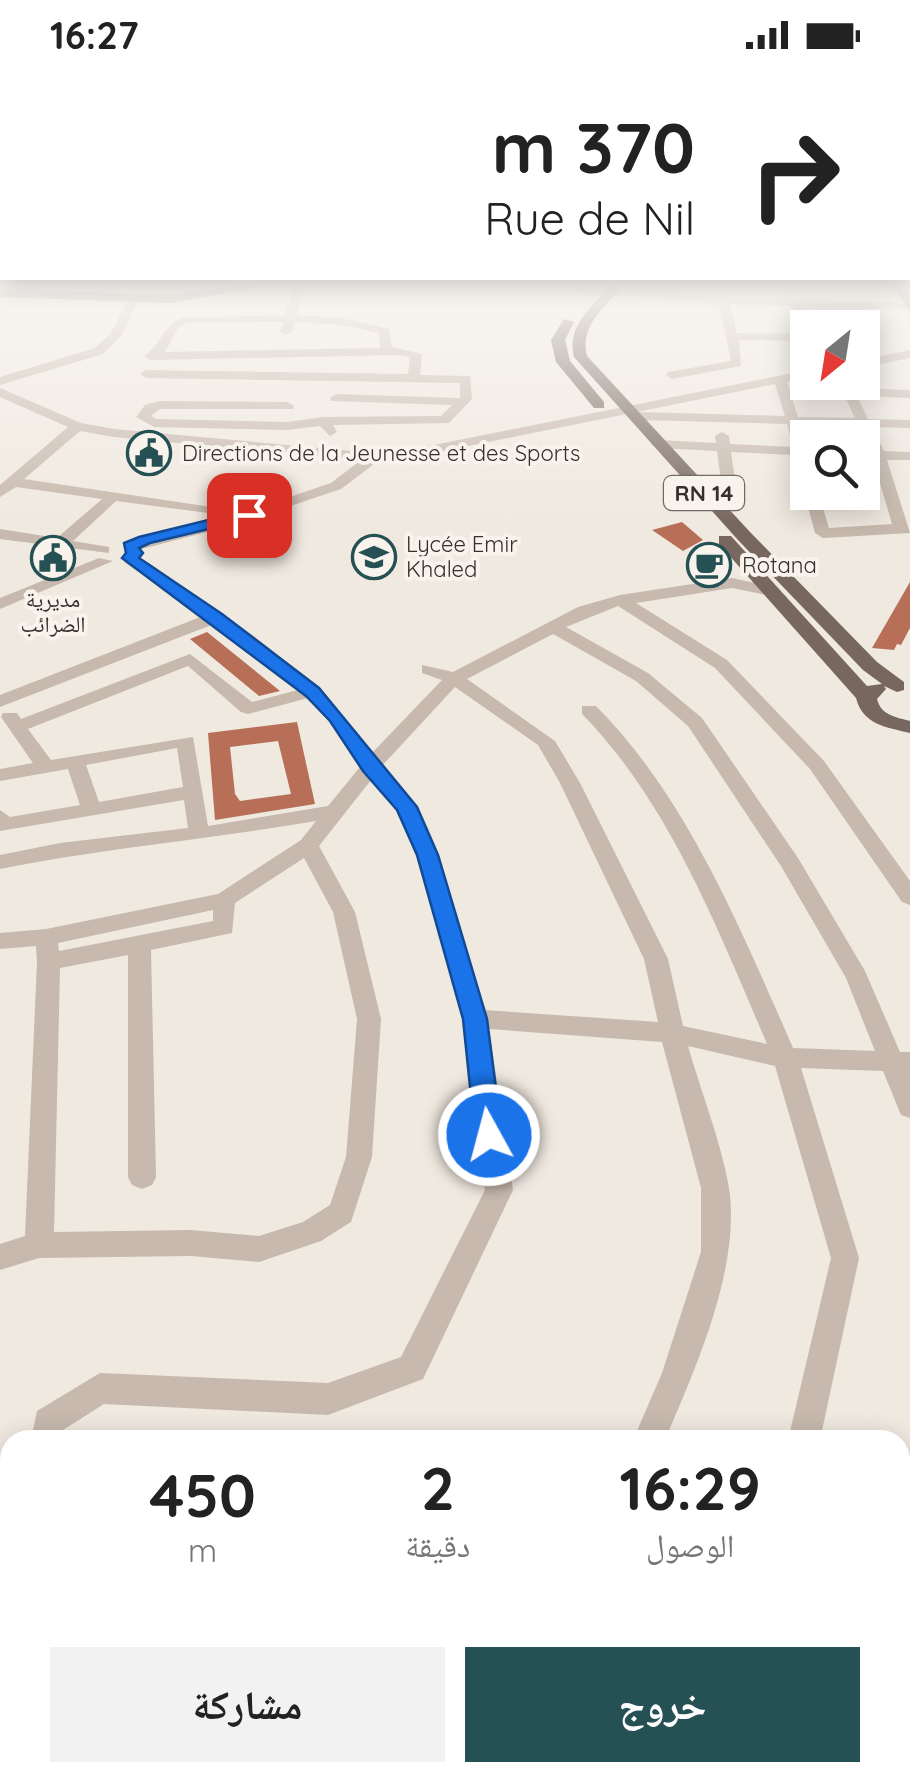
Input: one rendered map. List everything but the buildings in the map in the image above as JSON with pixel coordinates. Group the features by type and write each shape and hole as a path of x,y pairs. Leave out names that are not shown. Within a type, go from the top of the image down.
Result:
{"main road":[{"name":"RN 14","path":"566,364 608,414 626,418"},
{"name":"RN 14","path":"585,364 626,418 658,444 870,666 903,687"},
{"name":"RN 14","path":"674,486 866,697"},
{"path":"903,687 874,689 866,697 868,709 910,746"},
{"path":"882,720 910,726"}],"street":[{"path":"0,381 56,364"},
{"path":"146,374 148,364"},
{"path":"414,376 415,364"},
{"path":"672,375 732,364"},
{"path":"146,374 466,379 464,402 444,420"},
{"path":"146,374 340,419 374,441"},
{"path":"224,374 238,395"},
{"path":"626,418 714,392 790,377"},
{"path":"780,379 794,420"},
{"path":"880,391 910,394"},
{"path":"0,392 77,426 114,433 374,441 419,452 608,414"},
{"path":"714,392 729,487"},
{"path":"336,398 464,402"},
{"path":"288,406 159,405 143,417 154,424 287,426 340,419"},
{"path":"626,418 790,421"},
{"path":"390,419 419,452"},
{"path":"390,419 444,420 458,434"},
{"path":"0,604 117,554 336,486 390,419"},
{"path":"414,419 430,438"},
{"path":"300,440 328,436 330,431 324,421"},
{"path":"880,423 910,424"},
{"path":"0,493 77,426"},
{"path":"658,444 790,451"},
{"path":"880,455 910,456"},
{"path":"816,510 823,533 905,527 880,458"},
{"path":"14,482 249,515"},
{"path":"889,488 910,488"},
{"path":"61,543 113,496"},
{"path":"0,534 117,554 216,617 312,692 406,807 428,855 475,1019 499,1190 412,1368 328,1399 100,1388 49,1430"},
{"path":"732,583 752,570"},
{"path":"47,949 224,900 308,845 370,767 454,678 553,627 620,600 732,583 772,591"},
{"path":"620,600 721,664 816,765 910,897"},
{"path":"46,766 0,701 216,617"},
{"path":"553,627 642,677 695,722 790,863 857,977 901,1062 910,1107"},
{"path":"166,637 248,708 312,692"},
{"path":"16,727 190,659"},
{"path":"428,669 454,678 545,741 570,783 656,960 715,1188 715,1252 677,1375 653,1430"},
{"path":"589,710 622,744 715,894 785,1058 845,1258 806,1430"},
{"path":"0,775 186,741 199,834"},
{"path":"76,761 92,810"},
{"path":"0,817 4,825 193,792"},
{"path":"0,862 332,812"},
{"path":"0,1257 39,1245 190,1243 260,1249 312,1232 341,1213 359,1158 369,1019 344,912 308,845"},
{"path":"0,941 47,949 139,944 224,927 224,900"},
{"path":"139,944 142,1176"},
{"path":"39,1245 47,949"},
{"path":"475,1019 672,1033 785,1058 901,1062"}],"place":[{"name":"Directions de la Jeunesse et des Sports","path":"149,453"},
{"name":"Lycée Emir Khaled","path":"374,557"},
{"name":"مديرية الضرائب","path":"53,558"},
{"name":"Rotana","path":"709,565"}],"route":[{"path":"249,515 145,540 130,547 135,553 130,558 216,617 312,692 406,807 428,855 475,1019 489,1135"}]}
